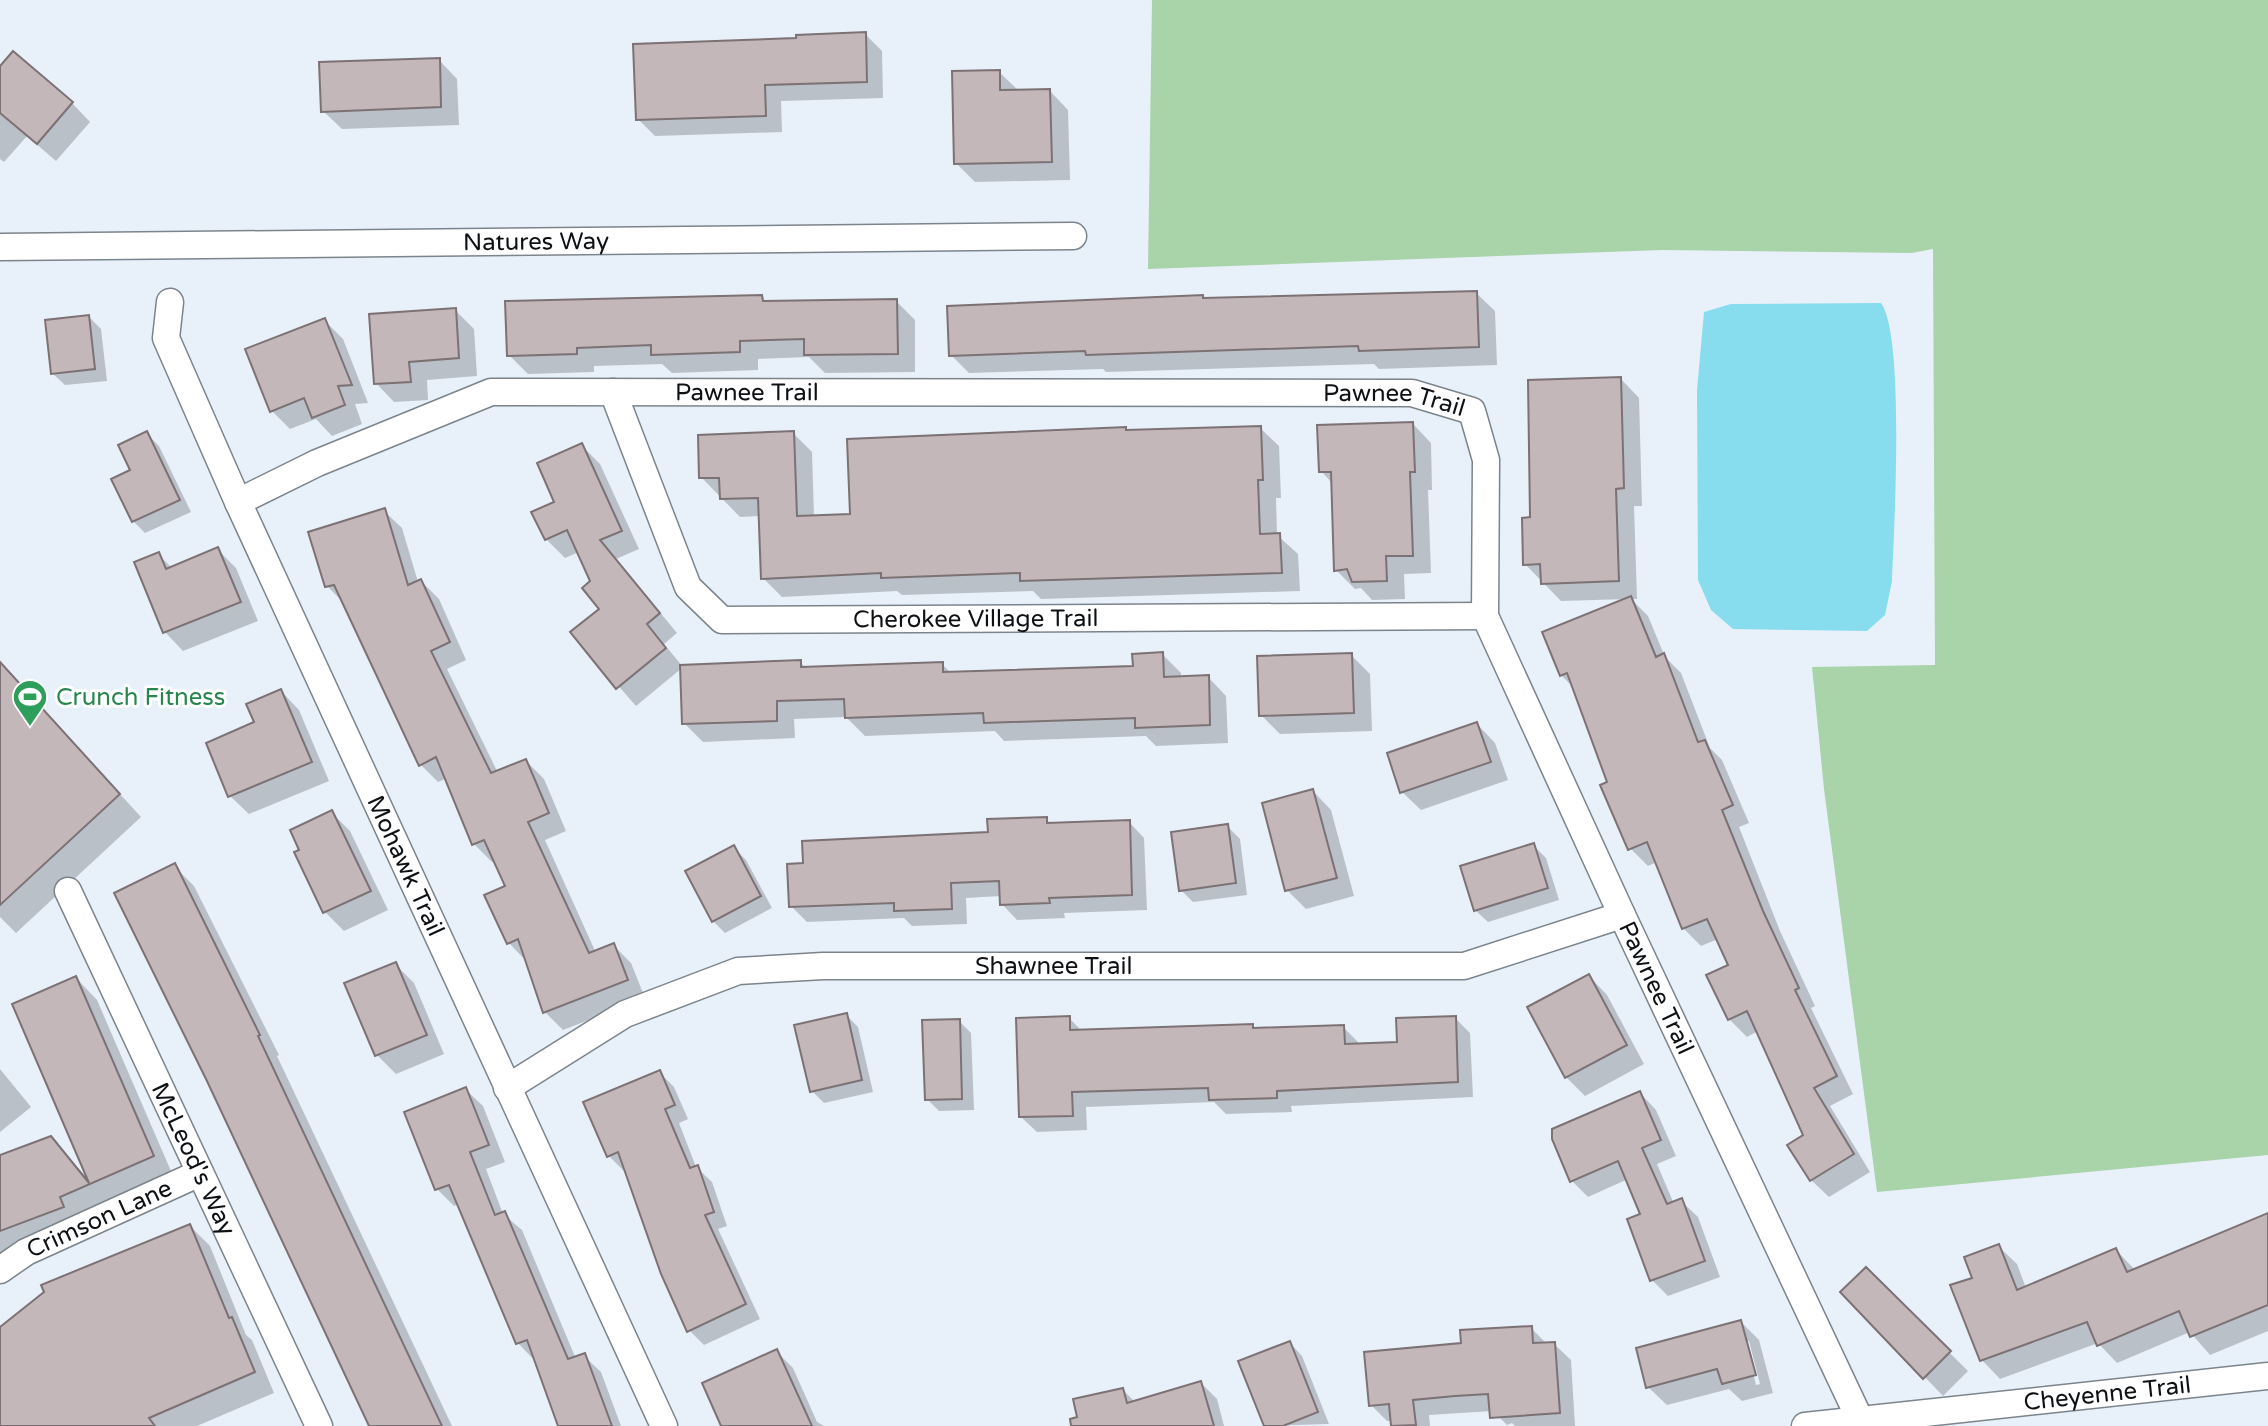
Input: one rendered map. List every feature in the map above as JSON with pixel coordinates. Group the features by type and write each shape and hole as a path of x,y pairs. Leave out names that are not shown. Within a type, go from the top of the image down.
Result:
{"street":[{"name":"Natures Way","path":"0,247 1073,236"},
{"name":"Mohawk Trail","path":"170,302 166,338 238,502 664,1426"},
{"name":"Pawnee Trail","path":"238,502 317,463 491,392 1412,393 1472,411 1486,460 1485,616 1861,1422"},
{"name":"Cherokee Village Trail","path":"613,392 688,587 722,620 1485,616"},
{"name":"McLeod's Way","path":"68,891 319,1426"},
{"name":"Shawnee Trail","path":"507,1088 625,1014 738,971 823,966 1464,966 1622,915"},
{"name":"Crimson Lane","path":"0,1270 26,1252 200,1173"},
{"name":"Cheyenne Trail","path":"1805,1426 2268,1376"}],"green space":[{"path":"1152,0 2268,0 2268,1155 1877,1192 1824,789 1812,667 1935,665 1933,249 1912,253 1662,250 1148,269"}],"water":[{"path":"1881,303 1888,322 1896,392 1892,581 1885,615 1867,631 1733,629 1711,610 1698,580 1697,390 1704,312 1731,304"}],"building":[{"path":"866,32 867,82 765,85 766,116 636,120 633,44"},
{"path":"13,51 73,102 37,144 0,113 0,66"},
{"path":"440,58 441,107 321,112 319,62"},
{"path":"1000,70 1000,90 1050,89 1052,162 954,164 952,71"},
{"path":"1477,291 1479,347 1359,351 1358,346 949,356 947,306 1203,295 1203,298"},
{"path":"762,295 763,301 897,299 898,354 804,355 804,339 740,341 740,352 651,355 651,345 577,348 577,354 507,356 505,301"},
{"path":"456,308 459,358 409,362 411,382 374,384 369,314"},
{"path":"89,315 95,369 51,374 45,320"},
{"path":"325,318 352,385 338,386 345,405 312,418 304,398 270,412 245,349"},
{"path":"1621,377 1624,488 1616,489 1619,581 1541,584 1540,564 1523,565 1522,518 1530,517 1528,380"},
{"path":"1413,422 1415,472 1410,472 1413,556 1386,556 1387,581 1352,582 1347,569 1334,571 1331,472 1319,472 1317,425"},
{"path":"1261,426 1263,480 1258,480 1260,534 1280,533 1282,573 1020,581 1020,573 881,578 881,573 761,579 758,498 720,499 719,478 699,478 698,435 794,431 797,516 850,514 847,439 1126,427 1126,430"},
{"path":"147,431 180,500 132,522 111,479 130,470 118,445"},
{"path":"582,443 622,531 600,540 660,613 647,624 666,648 616,689 570,632 599,609 582,588 590,581 567,530 545,540 531,512 554,502 537,463"},
{"path":"385,508 408,585 421,579 450,642 431,651 491,773 526,759 549,813 528,822 589,953 614,943 628,980 543,1013 518,939 507,944 484,895 505,886 484,840 472,845 436,757 419,766 334,585 325,587 308,532"},
{"path":"218,547 241,602 163,633 134,562 159,552 166,569"},
{"path":"1631,596 1656,657 1664,653 1698,742 1705,740 1733,805 1722,810 1763,911 1799,988 1795,990 1837,1076 1814,1088 1854,1154 1810,1181 1787,1145 1803,1135 1747,1011 1728,1020 1706,975 1728,965 1707,919 1682,929 1647,842 1628,850 1600,785 1607,782 1567,673 1560,676 1542,632"},
{"path":"1163,652 1164,677 1209,675 1210,725 1135,728 1135,718 984,723 983,713 845,718 844,699 777,701 777,721 682,724 680,665 801,660 801,667 943,662 943,672 1133,666 1132,654"},
{"path":"1352,653 1354,713 1259,716 1257,656"},
{"name":"Crunch Fitness","path":"0,662 120,794 0,905"},
{"path":"281,689 312,762 228,797 206,743 254,722 246,704"},
{"path":"1477,722 1491,762 1400,793 1387,753"},
{"path":"1313,789 1337,878 1285,891 1262,803"},
{"path":"332,810 371,891 323,913 294,852 299,850 290,830"},
{"path":"1047,817 1047,823 1130,820 1132,895 1049,898 1050,903 1000,905 999,881 951,883 952,909 894,911 894,903 789,907 787,864 803,863 802,841 988,832 987,819"},
{"path":"1228,824 1236,883 1179,891 1171,832"},
{"path":"1534,843 1548,888 1474,911 1460,866"},
{"path":"734,845 761,896 712,922 685,871"},
{"path":"175,863 260,1035 442,1426 369,1426 206,1079 114,893"},
{"path":"396,962 427,1035 375,1056 344,983"},
{"path":"1589,974 1627,1045 1565,1078 1527,1007"},
{"path":"76,976 154,1156 60,1197 64,1207 0,1231 0,1155 51,1136 89,1183 12,1004"},
{"path":"847,1013 862,1080 810,1092 794,1025"},
{"path":"1070,1016 1070,1030 1253,1024 1253,1028 1344,1025 1345,1044 1397,1042 1396,1018 1456,1016 1458,1082 1277,1091 1277,1098 1209,1100 1208,1088 1072,1092 1073,1116 1019,1117 1016,1018"},
{"path":"960,1019 962,1099 925,1100 922,1020"},
{"path":"660,1070 675,1105 665,1109 690,1168 698,1165 714,1212 705,1215 746,1304 687,1332 661,1274 618,1152 607,1157 583,1102"},
{"path":"466,1087 489,1145 470,1152 495,1215 505,1211 568,1359 585,1353 612,1426 558,1426 527,1340 516,1344 449,1185 435,1190 404,1112"},
{"path":"1640,1091 1661,1140 1642,1148 1667,1204 1682,1198 1705,1261 1650,1281 1627,1219 1640,1214 1618,1161 1570,1182 1552,1139 1552,1129"},
{"path":"2268,1213 2268,1305 2190,1337 2179,1311 2097,1346 2087,1322 1980,1361 1950,1285 1972,1278 1964,1257 1999,1244 2017,1290 2116,1248 2127,1272"},
{"path":"190,1224 255,1372 149,1418 155,1426 0,1426 0,1327 44,1292 41,1285"},
{"path":"1866,1267 1951,1351 1923,1379 1840,1292"},
{"path":"1741,1320 1756,1375 1722,1384 1717,1369 1646,1388 1636,1348"},
{"path":"1532,1326 1533,1343 1555,1342 1560,1413 1490,1418 1488,1394 1455,1396 1413,1400 1416,1425 1391,1426 1389,1404 1369,1406 1364,1352 1461,1343 1460,1330"},
{"path":"1290,1341 1318,1412 1283,1426 1264,1426 1238,1361"},
{"path":"777,1349 812,1426 721,1426 702,1383"},
{"path":"1201,1381 1214,1426 1071,1426 1070,1419 1077,1417 1073,1399 1123,1388 1127,1403"}],"place":[{"name":"Crunch Fitness","path":"30,728"}]}
